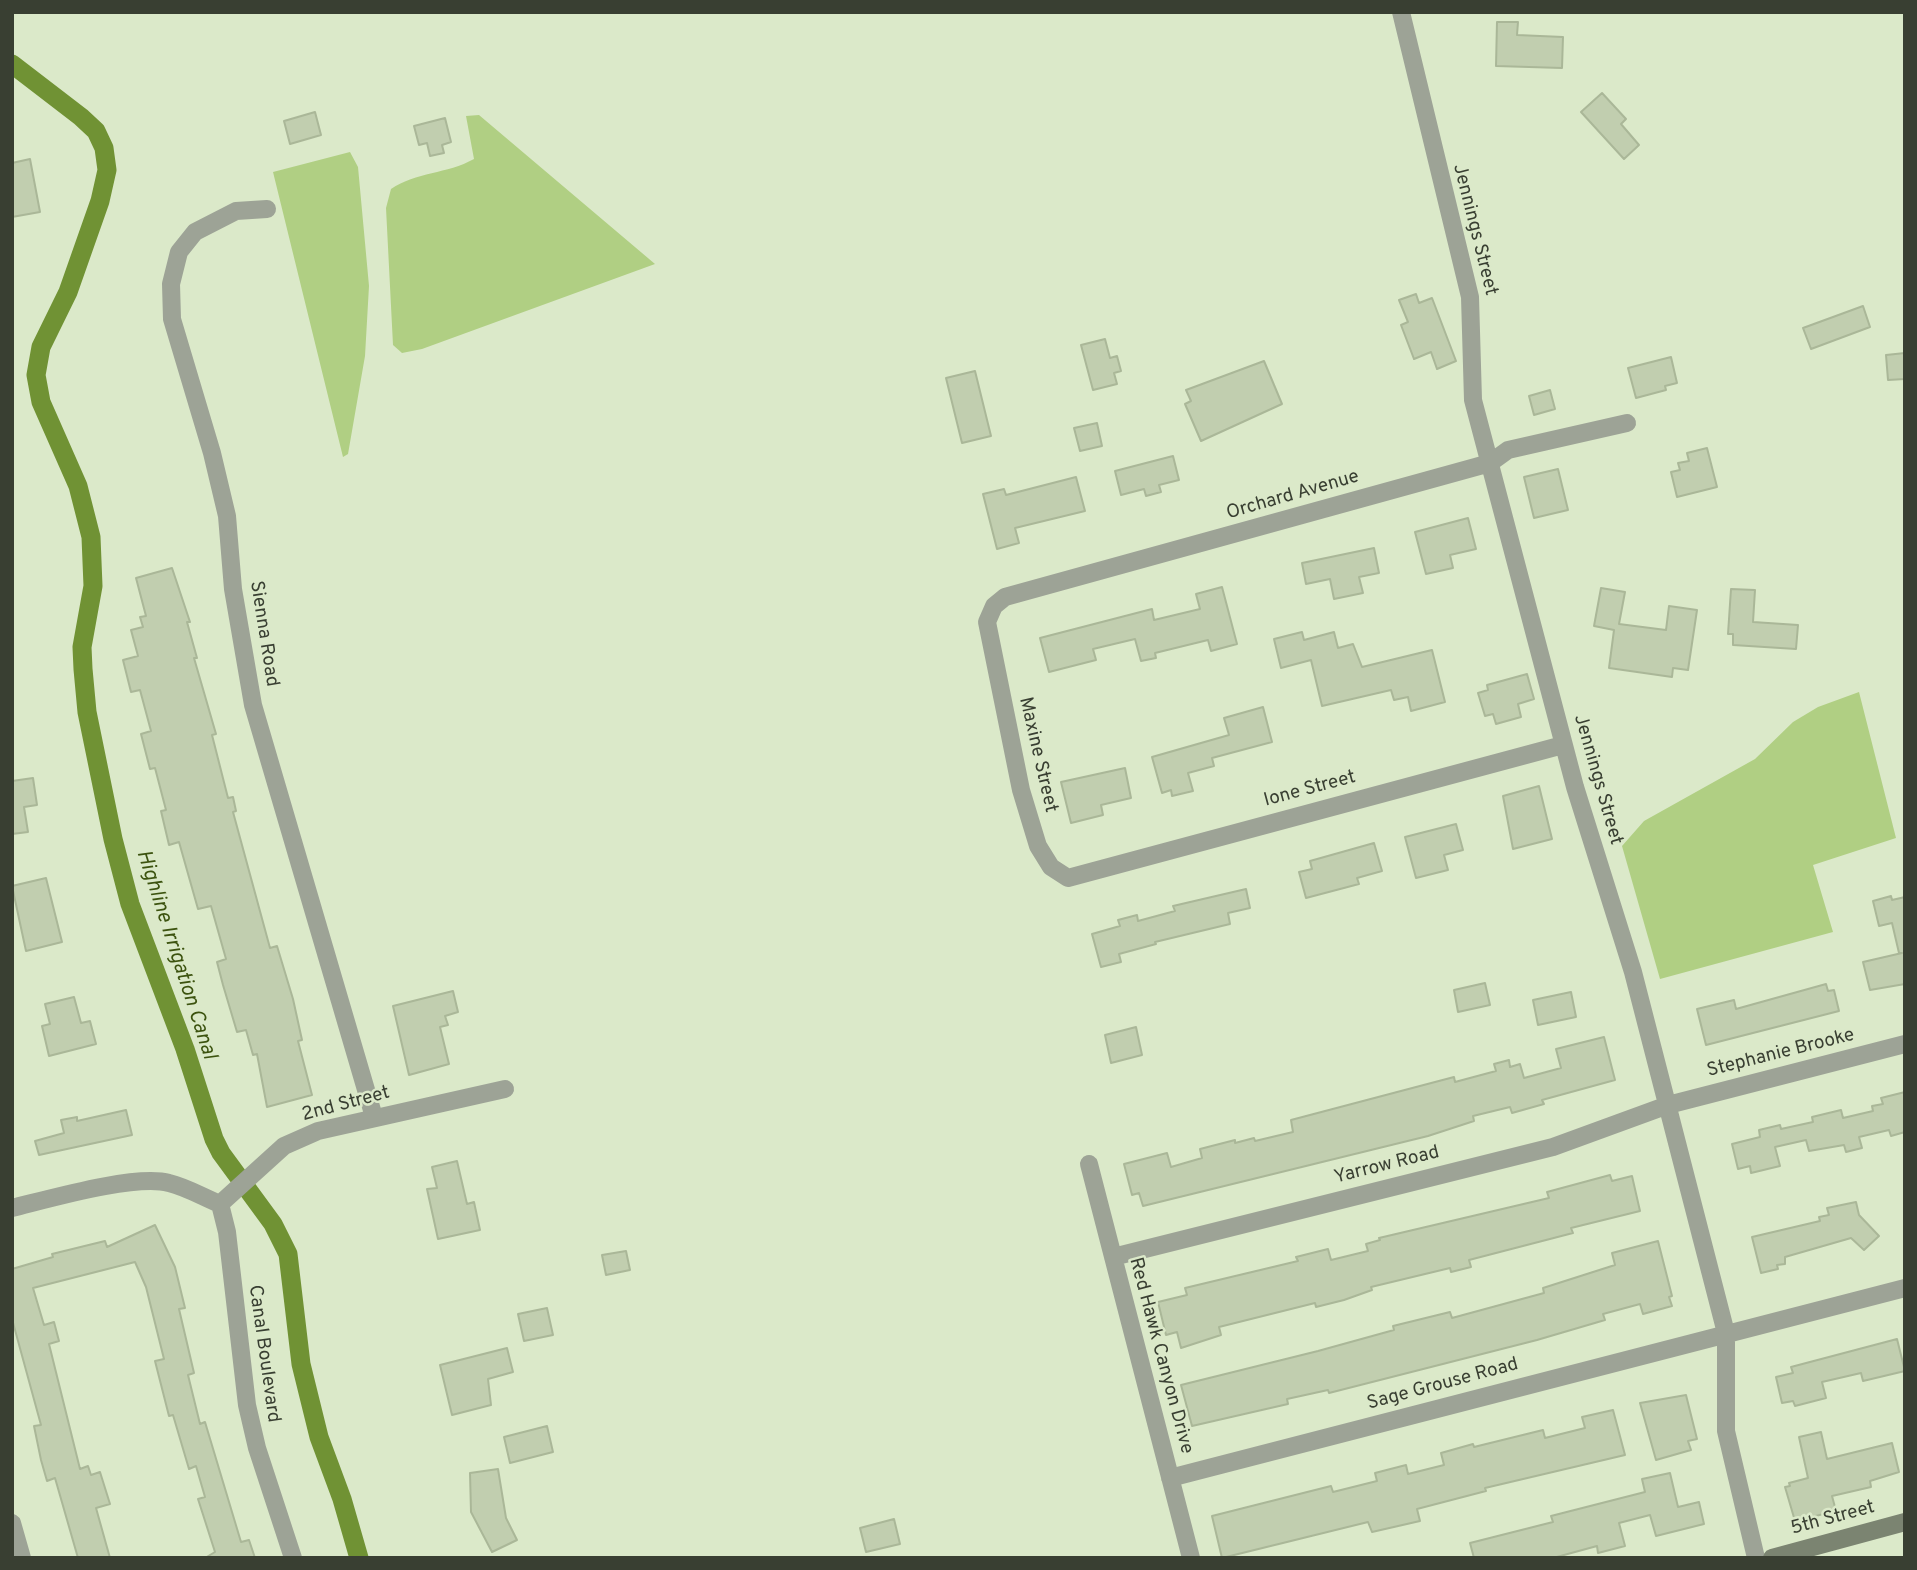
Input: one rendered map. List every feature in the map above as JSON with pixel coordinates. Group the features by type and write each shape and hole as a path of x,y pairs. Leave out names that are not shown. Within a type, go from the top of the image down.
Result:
{"street":[{"name":"Jennings Street","path":"1401,12 1470,297 1473,400 1563,745 1633,972 1726,1333 1726,1431 1756,1558"},
{"name":"Sienna Road","path":"267,209 236,211 195,232 179,252 171,284 172,319 212,453 227,516 233,589 253,705 374,1117"},
{"name":"Orchard Avenue","path":"987,628 992,608 1005,597 1490,463 1508,450 1627,423"},
{"name":"Maxine Street","path":"987,628 1021,790 1038,846 1051,867 1068,878"},
{"name":"Ione Street","path":"1068,878 1563,745"},
{"name":"Stephanie Brooke","path":"1668,1105 1905,1044"},
{"name":"2nd Street","path":"220,1204 254,1170 284,1146 318,1131 505,1089"},
{"name":"Yarrow Road","path":"1113,1256 1553,1146 1668,1105"},
{"name":"Red Hawk Canyon Drive","path":"1089,1164 1191,1558"},
{"path":"12,1208 110,1187 159,1181 172,1183 220,1204"},
{"name":"Canal Boulevard","path":"220,1204 227,1232 247,1405 257,1448 293,1558"},
{"path":"1726,1333 1905,1288"},
{"name":"Sage Grouse Road","path":"1170,1478 1726,1333"},
{"name":"5th Street","path":"1772,1558 1905,1522"},
{"path":"12,1523 22,1558"}],"green space":[{"path":"479,115 655,264 422,349 402,353 393,345 386,208 391,189 411,179 453,168 474,159 466,116"},
{"path":"350,152 358,167 369,286 365,356 348,454 343,457 273,172"},
{"path":"1859,692 1896,838 1813,865 1833,932 1660,979 1622,846 1644,821 1755,759 1793,722 1818,707"}],"building":[{"path":"1497,22 1518,22 1517,35 1563,37 1562,68 1496,66"},
{"path":"1602,93 1626,119 1621,124 1639,145 1624,159 1581,112"},
{"path":"315,112 321,135 290,144 284,121"},
{"path":"445,118 451,142 442,145 444,153 430,156 427,143 419,145 414,126"},
{"path":"30,159 40,212 12,217 12,163"},
{"path":"1416,294 1419,303 1432,298 1456,361 1437,369 1431,352 1414,359 1401,325 1408,322 1399,300"},
{"path":"1863,306 1870,327 1811,349 1803,328"},
{"path":"1105,339 1110,358 1117,356 1121,371 1114,373 1117,384 1093,390 1081,345"},
{"path":"1905,353 1905,379 1888,380 1886,355"},
{"path":"1671,357 1677,383 1665,386 1666,390 1636,398 1628,368"},
{"path":"1264,361 1282,404 1201,441 1185,404 1191,401 1186,390"},
{"path":"975,371 991,436 962,443 946,378"},
{"path":"1550,390 1555,409 1534,415 1529,396"},
{"path":"1097,423 1102,446 1080,451 1074,428"},
{"path":"1707,448 1717,487 1677,497 1671,472 1680,470 1678,463 1689,461 1687,453"},
{"path":"1173,456 1179,480 1159,485 1161,492 1146,496 1144,489 1121,495 1115,471"},
{"path":"1558,469 1568,510 1534,518 1524,477"},
{"path":"1076,477 1085,511 1015,528 1019,543 997,549 983,494 1004,489 1006,495"},
{"path":"1468,518 1476,549 1450,555 1453,568 1426,574 1415,532"},
{"path":"1374,548 1379,573 1359,577 1363,593 1334,599 1330,579 1306,584 1302,563"},
{"path":"172,568 190,622 187,622 197,658 194,658 216,734 212,735 228,798 233,797 236,811 233,812 270,948 277,946 293,999 302,1040 298,1041 312,1095 267,1107 257,1054 253,1055 246,1030 237,1032 223,985 217,962 226,959 211,906 198,909 179,842 169,845 161,811 166,810 155,768 150,769 141,734 151,731 140,690 131,692 123,660 138,656 131,630 143,627 140,617 146,616 136,578"},
{"path":"1222,587 1237,644 1211,651 1208,640 1155,653 1156,658 1141,661 1135,639 1093,649 1096,660 1049,672 1040,638 1152,609 1154,620 1200,609 1196,594"},
{"path":"1601,588 1625,592 1619,624 1666,630 1669,606 1697,610 1688,670 1673,668 1672,677 1609,668 1614,630 1594,626"},
{"path":"1731,589 1755,590 1753,622 1798,625 1796,649 1733,645 1733,634 1728,634"},
{"path":"1302,632 1304,640 1334,632 1338,648 1353,644 1362,667 1432,650 1445,702 1411,711 1408,697 1394,700 1391,690 1322,706 1311,660 1281,668 1274,639"},
{"path":"1527,674 1534,699 1518,704 1521,717 1496,724 1493,714 1485,716 1478,693 1488,690 1487,685"},
{"path":"1263,707 1272,742 1212,758 1214,766 1188,773 1193,791 1172,796 1171,790 1162,793 1152,757 1229,735 1224,718"},
{"path":"1125,768 1131,798 1101,805 1103,815 1071,823 1061,782"},
{"path":"33,778 37,805 24,807 28,832 12,834 12,781"},
{"path":"1539,786 1552,839 1513,849 1503,796"},
{"path":"1456,824 1463,850 1444,855 1448,870 1416,878 1405,837"},
{"path":"1374,843 1382,871 1357,878 1359,884 1306,898 1299,872 1312,869 1310,861"},
{"path":"46,878 62,942 26,951 12,886"},
{"path":"1246,889 1250,908 1228,913 1230,924 1155,942 1156,944 1119,954 1121,962 1101,967 1092,934 1120,926 1118,920 1137,915 1138,921 1175,911 1173,906"},
{"path":"1891,896 1892,900 1905,897 1905,984 1870,990 1863,962 1902,953 1899,953 1892,923 1879,926 1873,901"},
{"path":"1485,983 1490,1005 1458,1012 1454,990"},
{"path":"1826,984 1828,991 1834,990 1839,1011 1706,1045 1697,1009 1734,1000 1736,1009"},
{"path":"453,991 458,1012 445,1016 448,1025 440,1027 449,1064 409,1075 393,1006"},
{"path":"1571,992 1576,1017 1538,1025 1533,1000"},
{"path":"74,997 81,1023 90,1021 96,1044 49,1056 42,1026 50,1024 45,1004"},
{"path":"1136,1027 1142,1055 1111,1063 1105,1035"},
{"path":"1604,1037 1615,1080 1542,1100 1544,1104 1512,1113 1510,1107 1473,1116 1474,1121 1428,1136 1143,1206 1139,1193 1132,1195 1124,1164 1167,1153 1171,1167 1202,1158 1200,1149 1235,1140 1235,1143 1254,1138 1255,1141 1293,1132 1291,1120 1454,1077 1455,1082 1496,1071 1494,1064 1509,1060 1510,1067 1520,1064 1524,1078 1561,1068 1556,1049"},
{"path":"1905,1092 1905,1132 1891,1136 1889,1130 1859,1137 1862,1148 1846,1152 1844,1145 1809,1151 1806,1140 1775,1147 1780,1166 1751,1173 1750,1166 1738,1169 1732,1144 1760,1137 1759,1130 1780,1125 1781,1129 1813,1122 1812,1117 1841,1110 1843,1118 1873,1111 1872,1106 1883,1104 1881,1098"},
{"path":"126,1110 132,1135 39,1155 35,1141 64,1133 61,1120 77,1117 77,1121"},
{"path":"457,1161 467,1204 474,1202 480,1230 438,1239 427,1189 437,1188 432,1167"},
{"path":"1610,1175 1612,1181 1632,1176 1640,1211 1571,1228 1573,1233 1469,1260 1471,1267 1451,1272 1450,1268 1371,1287 1372,1290 1344,1300 1316,1307 1315,1303 1219,1327 1221,1335 1181,1348 1177,1332 1166,1335 1158,1302 1187,1295 1185,1288 1298,1261 1296,1257 1328,1249 1331,1260 1368,1251 1366,1244 1380,1240 1379,1238 1549,1198 1547,1192"},
{"path":"1856,1202 1859,1215 1879,1236 1864,1250 1851,1238 1785,1257 1785,1264 1777,1265 1778,1269 1761,1273 1752,1237 1820,1221 1819,1217 1829,1215 1827,1208"},
{"path":"155,1225 175,1267 185,1308 179,1309 194,1373 188,1375 200,1424 205,1422 241,1542 249,1540 255,1558 205,1558 215,1552 198,1499 205,1497 196,1466 189,1469 173,1415 169,1416 155,1361 164,1359 146,1287 135,1262 33,1288 44,1325 54,1322 59,1341 49,1344 80,1469 88,1466 91,1475 100,1472 110,1504 96,1508 110,1558 78,1558 55,1478 47,1481 34,1426 41,1425 12,1319 12,1269 53,1257 52,1254 105,1241 107,1247"},
{"path":"1658,1241 1672,1296 1669,1297 1672,1306 1643,1314 1640,1304 1603,1314 1605,1320 1537,1340 1329,1393 1328,1390 1287,1399 1288,1404 1192,1426 1181,1385 1394,1330 1393,1326 1450,1312 1452,1318 1544,1293 1543,1288 1615,1265 1612,1253"},
{"path":"626,1251 630,1270 606,1275 602,1255"},
{"path":"547,1308 553,1335 524,1341 518,1314"},
{"path":"1897,1339 1905,1371 1863,1381 1861,1373 1822,1382 1826,1398 1795,1406 1793,1401 1782,1403 1776,1377 1793,1373 1791,1367"},
{"path":"507,1348 513,1372 488,1379 491,1405 452,1415 440,1365"},
{"path":"1686,1395 1697,1439 1688,1441 1691,1450 1656,1460 1640,1403"},
{"path":"1613,1410 1625,1455 1485,1488 1486,1491 1417,1509 1420,1521 1372,1532 1368,1522 1222,1558 1212,1516 1331,1486 1333,1492 1377,1481 1375,1473 1406,1465 1408,1474 1444,1465 1441,1453 1473,1444 1474,1447 1543,1430 1545,1438 1585,1428 1582,1417"},
{"path":"547,1426 553,1452 510,1463 504,1437"},
{"path":"1821,1432 1827,1459 1892,1443 1899,1472 1870,1481 1871,1487 1832,1496 1836,1511 1795,1521 1785,1487 1790,1486 1789,1483 1808,1478 1799,1437"},
{"path":"498,1469 506,1518 517,1540 492,1552 471,1512 470,1473"},
{"path":"1670,1473 1678,1507 1699,1502 1704,1524 1656,1536 1650,1515 1619,1523 1625,1546 1598,1553 1597,1546 1553,1558 1474,1558 1470,1543 1553,1522 1551,1516 1645,1492 1642,1479"},
{"path":"894,1519 900,1544 866,1552 860,1528"}],"waterway":[{"name":"Highline Irrigation Canal","path":"12,64 96,131 104,148 107,170 100,201 68,292 41,347 36,375 41,402 78,486 91,537 93,586 82,647 83,669 87,712 113,839 130,904 185,1049 214,1139 221,1153 273,1224 288,1254 301,1364 319,1437 342,1499 359,1558"}]}
